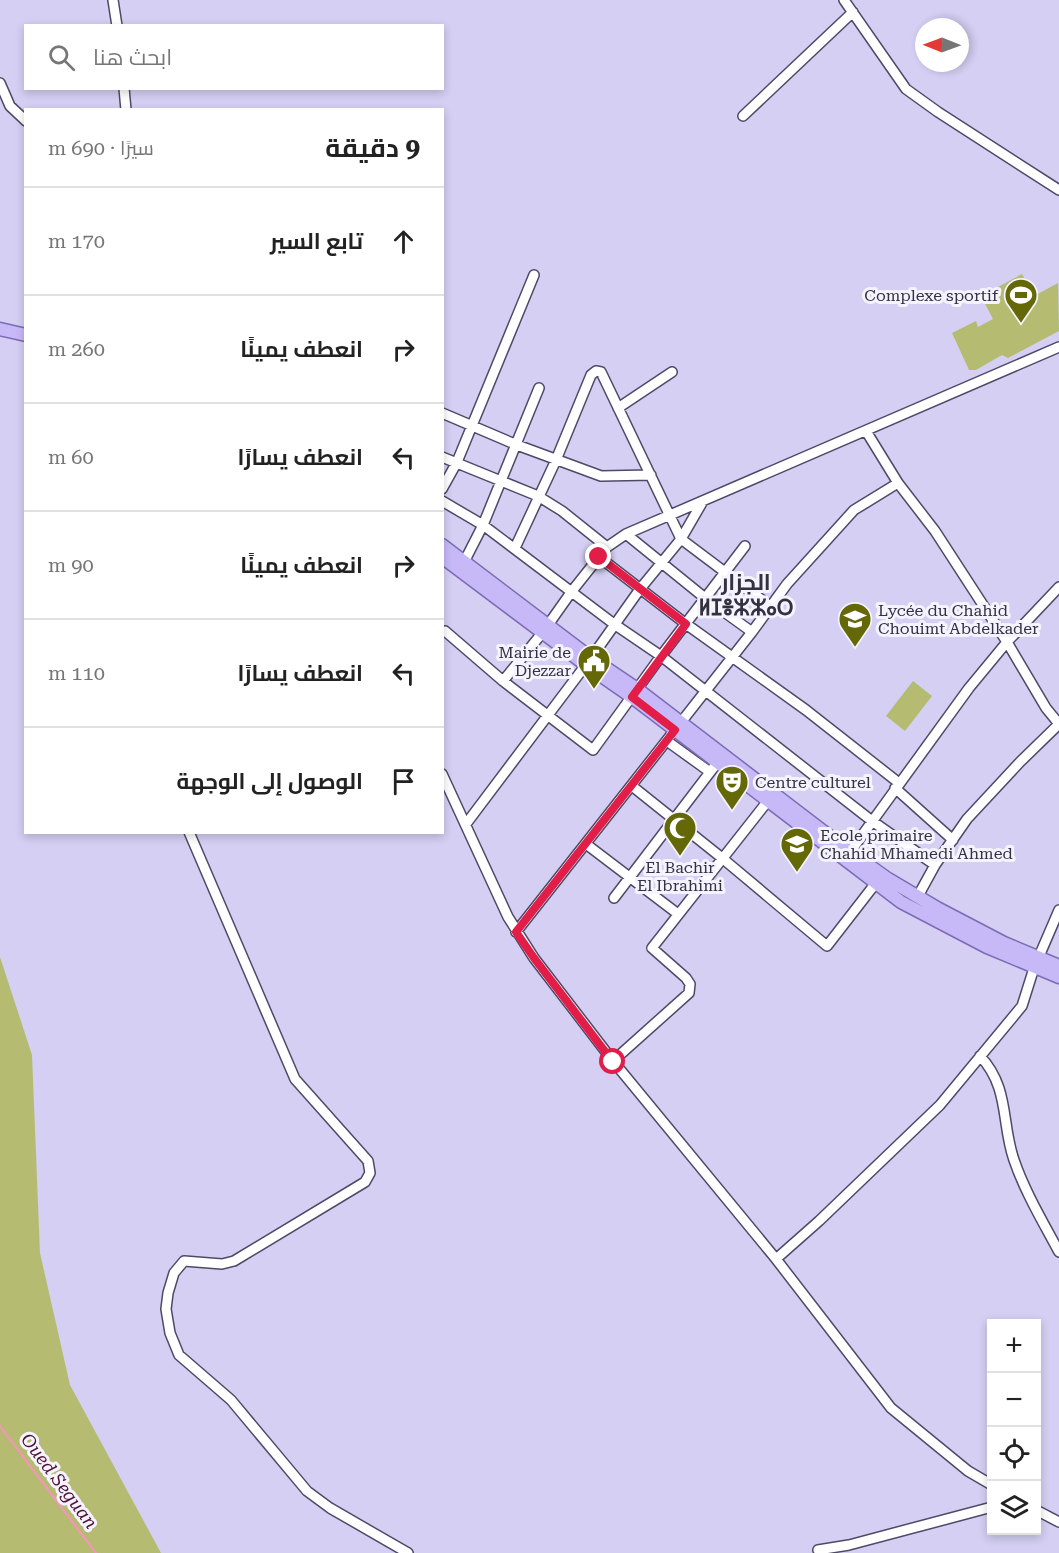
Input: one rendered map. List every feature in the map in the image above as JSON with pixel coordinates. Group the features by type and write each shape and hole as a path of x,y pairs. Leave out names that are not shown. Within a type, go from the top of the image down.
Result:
{"main road":[{"path":"0,329 24,335"},
{"path":"444,547 463,565 545,629 634,693 880,879 918,896 1004,943 1059,977"},
{"path":"444,558 463,565"},
{"path":"678,726 714,767 771,797 850,852 901,902 987,947 1036,963 1059,966"}],"street":[{"path":"113,0 117,24"},
{"path":"844,0 906,89 1059,190"},
{"path":"743,116 853,12"},
{"path":"0,83 10,106 24,119"},
{"path":"124,90 128,108"},
{"path":"444,485 457,462 534,275"},
{"path":"503,681 607,547 626,534 1059,347"},
{"path":"515,548 556,460 591,375 596,371 601,372 681,539 770,606"},
{"path":"618,408 672,372"},
{"path":"463,565 483,525 539,388"},
{"path":"444,414 517,445 601,476 651,475"},
{"path":"866,430 898,483 935,531 1007,642 1046,708 1059,724 1020,762 968,819 935,865 918,896"},
{"path":"444,458 538,496 562,511 607,547"},
{"path":"516,932 732,658 770,606 854,510 898,483"},
{"path":"466,824 589,662 640,589 681,539 703,501"},
{"path":"444,502 483,525 515,548 614,624 661,656 872,821 935,865"},
{"path":"626,534 705,598 752,632"},
{"path":"445,631 503,681 593,750 745,546"},
{"path":"599,557 686,624 806,710 897,786 953,840"},
{"path":"850,852 969,688 1007,642 1059,587"},
{"path":"614,898 714,767 667,741"},
{"path":"444,778 516,932 613,1062 776,1259 891,1408 968,1472 987,1482"},
{"path":"632,786 723,858 827,946 880,879"},
{"path":"613,1062 689,993 690,984 686,978 652,948 771,797"},
{"path":"190,834 295,1079 368,1161 370,1173 365,1182 234,1261 222,1264 184,1261 174,1274 168,1293 166,1309 170,1333 179,1355 231,1400 307,1491 330,1508 408,1553"},
{"path":"586,844 678,914"},
{"path":"776,1259 940,1105 1022,1006 1036,963 1059,910"},
{"path":"980,1056 989,1066 1001,1089 1012,1157 1019,1175 1059,1252"},
{"path":"818,1550 849,1545 987,1508"},
{"path":"1041,1513 1059,1522"}],"green space":[{"name":"Complexe sportif","path":"1022,274 1034,296 1058,283 1059,331 1008,358 1002,355 976,370 969,370 952,333 976,321 978,327 993,319 981,296"},
{"path":"913,681 932,696 905,731 886,716"},
{"path":"0,957 32,1055 40,1253 70,1385 161,1553 0,1553"}],"waterway":[{"name":"Oued Seguan","path":"0,1426 96,1553"}],"place":[{"name":"Complexe sportif","path":"1021,324"},
{"name":"Lycée du Chahid Chouimt Abdelkader","path":"855,648"},
{"name":"Mairie de Djezzar","path":"594,690"},
{"name":"Centre culturel","path":"732,811"},
{"name":"El Bachir El Ibrahimi","path":"680,857"},
{"name":"Ecole primaire Chahid Mhamedi Ahmed","path":"797,873"}],"district":[{"name":"الجزار ⵍⵊⴻⵣⵣⴰⵔ","path":"746,594"}],"route":[{"path":"599,557 686,624 632,697 675,730 516,932 613,1062"}]}
